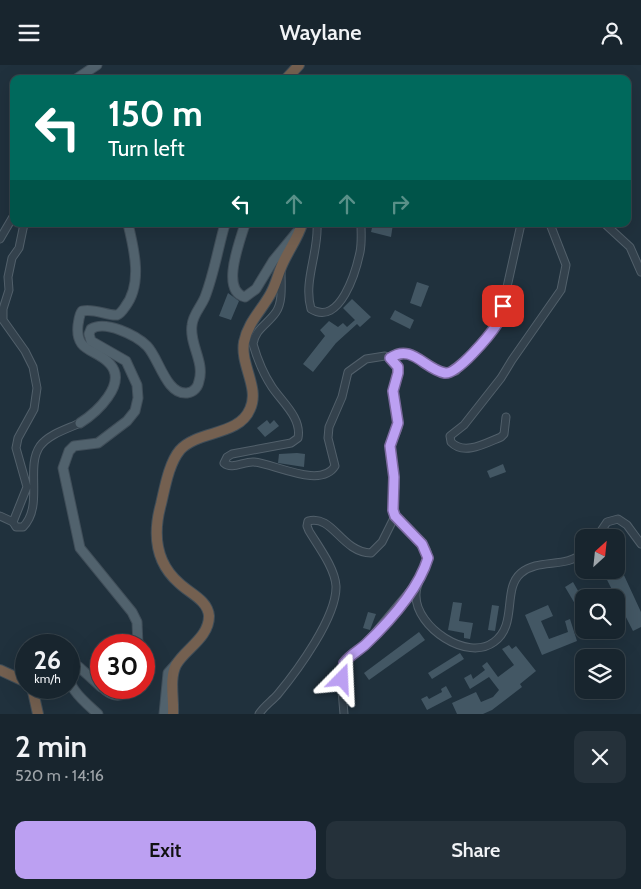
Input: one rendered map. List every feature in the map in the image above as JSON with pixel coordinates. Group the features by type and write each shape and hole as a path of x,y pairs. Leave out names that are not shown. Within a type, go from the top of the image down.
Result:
{"highway":[{"path":"290,75 299,65"},
{"path":"173,714 172,682 176,664 201,637 209,617 206,606 178,583 169,573 159,554 155,534 160,504 173,463 181,449 196,439 237,423 245,417 250,409 252,387 244,355 246,333 270,294 301,227"},
{"path":"0,670 15,676"},
{"path":"35,699 38,714"}],"main road":[{"path":"82,75 97,65"},
{"path":"80,423 105,401 113,386 115,375 108,362 80,343 77,334 80,313 92,310 116,315 120,314 130,300 135,267 128,227"},
{"path":"137,634 136,622 132,612 80,548 63,469 69,451 74,446 98,443 126,421 134,411 138,398 137,385 126,361 91,341 89,334 91,329 101,326 110,327 142,341 154,355 176,390 182,393 191,393 197,388 200,379 192,325 205,297 224,227"},
{"path":"244,227 232,285 235,291 245,297 256,289 273,261 300,227"},
{"path":"164,714 168,673 176,664"},
{"path":"90,677 78,667 71,667 69,671 71,684 84,702 98,714"}],"street":[{"path":"0,239 10,222"},
{"path":"13,522 27,487 16,448 18,438 34,409 37,388 33,367 25,351 3,319 3,309 9,290 8,277 12,258 18,248 23,227"},
{"path":"317,227 318,242 309,287 311,309 320,312 330,311 337,306 347,291 360,253 361,227"},
{"path":"390,358 397,353 410,353 444,373 456,371 491,332 501,314 520,227"},
{"path":"506,417 504,433 501,437 467,449 461,449 451,442 450,436 464,425 501,379 561,290 566,265 551,227"},
{"path":"608,227 630,247 641,272"},
{"path":"282,267 279,306 276,313 256,334 253,344 272,387 282,398 296,422 298,438 291,443 232,454 224,459 227,465 252,461 291,472 318,476 327,475 335,466 328,438 329,427 342,397 348,372 374,356 390,358 398,367 393,391 398,423 390,446 394,477 393,510 395,516 422,544 428,558 417,584 365,645 344,663 342,679 344,714"},
{"path":"0,516 13,522 16,527 23,527 29,521 34,495 36,455 40,446 48,438 80,423"},
{"path":"259,714 287,682 306,653 327,619 333,601 334,580 309,531 308,521 322,521 335,531 347,545 358,551 371,553 382,542 395,516"},
{"path":"603,529 608,522 618,519 627,525 641,544"},
{"path":"417,584 416,605 427,623 452,641 476,648 495,641 502,634 508,618 513,586 521,573 534,565 565,562 575,557"}],"building":[{"path":"372,227 393,227 391,237 371,232"},
{"path":"417,282 429,286 421,307 410,303"},
{"path":"228,293 239,301 231,320 219,316"},
{"path":"352,299 371,317 360,327 357,324 336,343 313,372 303,364 325,336 320,330 329,321 338,327 343,323 347,327 355,320 343,308"},
{"path":"395,310 414,320 410,329 390,319"},
{"path":"267,420 270,424 274,420 279,426 265,437 257,428"},
{"path":"279,454 305,454 304,467 278,463"},
{"path":"503,464 506,472 490,478 487,471"},
{"path":"625,577 641,612 641,627 633,631 625,615 625,589 612,589 607,579 625,579"},
{"path":"573,582 577,589 575,589 575,604 565,587"},
{"path":"453,602 462,603 459,621 473,623 470,639 464,638 464,633 448,630"},
{"path":"492,605 499,606 495,631 488,630"},
{"path":"548,605 553,616 541,621 549,639 568,632 565,621 570,619 577,641 542,655 525,615"},
{"path":"368,612 376,614 370,630 363,628"},
{"path":"419,632 425,640 369,680 364,673"},
{"path":"509,645 512,649 516,646 536,671 520,684 522,687 492,710 483,714 457,714 452,703 476,692 481,702 493,697 499,690 489,677 470,689 464,678 471,674 473,679 485,670 482,666 487,662 498,677 514,665 502,649"},
{"path":"460,653 464,659 432,679 428,673"},
{"path":"446,686 452,697 427,710 421,699 427,696 429,699 442,692 441,689"}],"route":[{"path":"342,679 342,671 346,660 365,645 392,616 417,584 428,558 422,544 395,516 393,510 395,487 390,446 398,423 393,391 398,367 390,358 397,353 410,353 444,373 452,373 456,371 491,332 497,324 503,306"}]}
